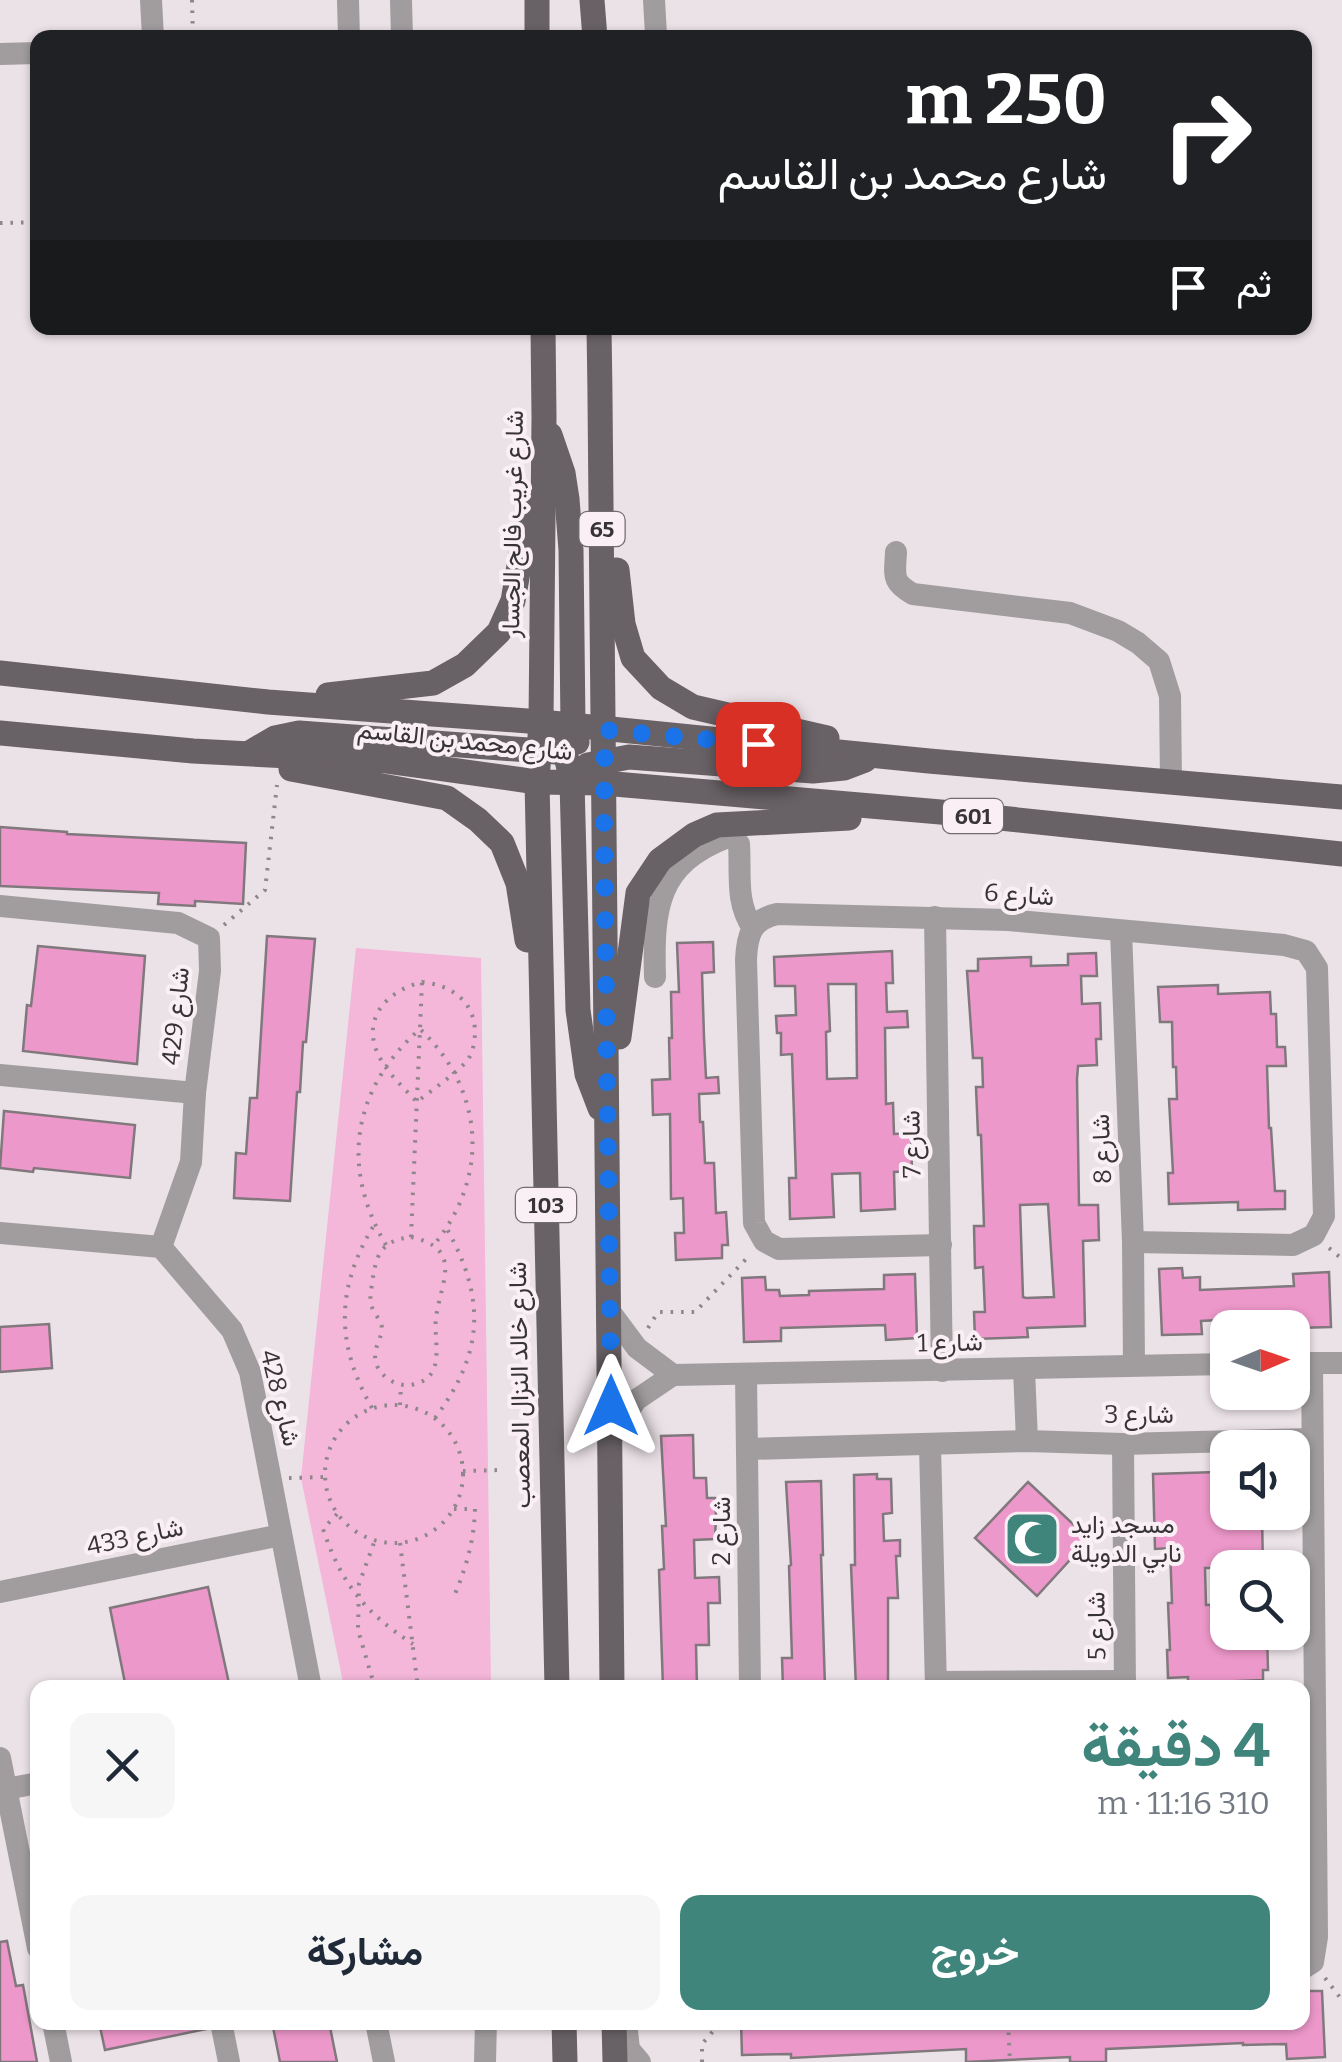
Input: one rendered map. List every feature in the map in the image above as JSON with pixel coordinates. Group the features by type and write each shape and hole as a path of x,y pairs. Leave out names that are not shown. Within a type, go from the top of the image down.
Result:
{"main road":[{"path":"537,0 538,30"},
{"path":"592,0 594,30"},
{"name":"شارع غريب فالح الجسار","path":"541,722 543,335"},
{"name":"65","path":"599,335 605,730"},
{"path":"268,702 433,683 464,665 498,632 513,601 544,417"},
{"path":"544,417 563,473 570,550 577,760 578,1010 588,1074 607,1127"},
{"path":"600,425 623,624 633,658 660,688 693,707 929,761"},
{"name":"شارع محمد بن القاسم","path":"0,674 268,702 541,722"},
{"name":"شارع خالد النزال المعصب","path":"541,722 577,760"},
{"name":"شارع محمد بن القاسم","path":"605,730 1342,797"},
{"name":"شارع خالد النزال المعصب","path":"557,1680 537,782 577,760 605,730"},
{"path":"248,754 275,738 299,732 577,760 629,758 813,771 844,768 874,756"},
{"name":"شارع محمد بن القاسم","path":"0,733 387,762 537,782 577,760 952,814 1342,854"},
{"path":"193,750 446,798 478,820 502,843 518,883 543,1046"},
{"path":"607,1127 638,893 660,860 694,835 717,825 952,814"},
{"name":"103","path":"607,1127 612,1680"},
{"path":"564,2030 565,2062"},
{"path":"614,2030 615,2062"}],"street":[{"path":"151,0 152,30"},
{"path":"348,0 349,30"},
{"path":"401,0 402,30"},
{"path":"654,0 656,30"},
{"path":"0,54 30,53"},
{"path":"896,552 895,578 913,594 1070,613 1118,631 1159,661 1170,696 1171,782"},
{"path":"655,977 658,918 671,876 693,853 733,837 739,844 740,901 754,928 747,942 746,960 754,1223 764,1241 779,1250 941,1245"},
{"name":"شارع 429","path":"0,906 178,922 209,938 210,971 191,1162 161,1247"},
{"name":"شارع 6","path":"754,928 763,918 778,914 1008,920 1284,945 1306,951 1318,968 1324,1216 1314,1235 1292,1245 1133,1242"},
{"name":"شارع 7","path":"935,918 942,1370"},
{"name":"شارع 8","path":"1121,931 1134,1366"},
{"path":"0,1075 195,1093"},
{"path":"0,1233 161,1247"},
{"name":"شارع 428","path":"161,1247 232,1330 250,1372 308,1680"},
{"path":"611,1312 637,1348 673,1376 636,1400 611,1438"},
{"path":"1310,1363 1342,1363"},
{"name":"شارع 1","path":"673,1376 1210,1364"},
{"path":"1024,1369 1027,1442"},
{"name":"شارع 2","path":"746,1375 750,1680"},
{"path":"1308,1410 1312,1440 1317,1937 1310,1960"},
{"name":"شارع 3","path":"748,1449 1312,1440"},
{"name":"شارع 5","path":"1122,1444 1125,1680"},
{"path":"930,1446 936,1680"},
{"name":"شارع 433","path":"0,1592 281,1535"},
{"path":"0,1758 30,1908"},
{"path":"6,1790 30,1785"},
{"path":"55,2030 61,2062"},
{"path":"223,2030 229,2062"},
{"path":"378,2030 384,2062"},
{"path":"485,2062 486,2030"},
{"path":"627,2030 629,2049 640,2062"}],"path":[{"path":"192,0 193,30"},
{"path":"0,223 30,222"},
{"path":"209,938 265,890 279,767"},
{"path":"411,1238 422,982"},
{"path":"422,982 456,992 475,1023 475,1042 469,1059 417,1102 385,1066 376,1049 373,1030 388,997 403,986 422,982"},
{"path":"386,1245 364,1198 358,1171 362,1116 385,1066 420,1029"},
{"path":"420,1029 454,1071 469,1110 473,1151 460,1205 433,1246"},
{"path":"372,1408 358,1384 344,1330 345,1302 355,1262 374,1224"},
{"path":"435,1418 453,1394 473,1340 470,1281 447,1229"},
{"path":"398,1239 423,1240 433,1246 447,1272 436,1320 437,1362 426,1378 414,1384 390,1381 376,1362 382,1329 370,1301 376,1258 386,1245 398,1239"},
{"path":"637,1348 658,1312 695,1312 764,1241"},
{"path":"400,1404 401,1385"},
{"path":"400,1404 435,1418 450,1432 463,1471 454,1509 444,1522 416,1540 400,1543 375,1540 350,1527 328,1497 325,1477 326,1459 342,1428 372,1408 400,1404"},
{"path":"463,1471 501,1470"},
{"path":"270,1479 325,1477"},
{"path":"454,1509 475,1509 474,1538 455,1594"},
{"path":"338,1514 322,1529 346,1584 387,1628 413,1644"},
{"path":"373,1680 358,1630 358,1598 375,1540"},
{"path":"400,1543 417,1680"},
{"path":"1310,1968 1342,2000"},
{"path":"702,2062 702,2044 714,2030"},
{"path":"1008,2030 1010,2062"}],"shaded area":[{"path":"356,948 481,958 491,1680 343,1680 301,1478"}],"building":[{"path":"0,827 246,843 243,904 158,904 159,893 0,886"},
{"path":"267,936 315,939 306,1042 297,1092 290,1201 234,1198 236,1153 246,1154 250,1098 257,1098"},
{"path":"713,942 714,972 702,973 704,1037 706,1078 718,1077 719,1093 699,1094 700,1122 705,1163 714,1163 716,1213 726,1212 728,1245 722,1245 722,1258 676,1260 675,1233 684,1233 683,1198 671,1199 670,1114 653,1115 652,1080 670,1079 671,992 679,992 677,943"},
{"path":"38,946 145,956 137,1064 23,1051"},
{"path":"892,951 893,983 886,983 887,1012 907,1011 908,1027 885,1028 886,1104 893,1103 894,1134 911,1133 912,1171 894,1172 895,1209 861,1211 860,1173 832,1174 834,1217 790,1219 789,1178 796,1178 792,1054 781,1055 776,1016 796,1015 795,986 775,986 774,957","holes":["828,984 856,984 857,1078 827,1079"]},
{"path":"1096,953 1097,976 1081,976 1082,1004 1100,1003 1097,1065 1078,1066 1077,1079 1079,1205 1098,1205 1099,1240 1083,1241 1085,1326 1027,1328 1028,1337 975,1339 974,1312 985,1312 983,1267 975,1268 974,1226 984,1226 976,1087 983,1087 982,1058 973,1058 967,971 978,971 978,959 1031,957 1031,966 1068,965 1068,954","holes":["1048,1204 1054,1297 1023,1297 1020,1205"]},
{"path":"1218,985 1218,994 1270,992 1271,1014 1276,1014 1277,1047 1285,1047 1286,1066 1267,1066 1275,1191 1285,1191 1285,1209 1238,1210 1238,1202 1169,1204 1168,1173 1173,1173 1169,1099 1177,1099 1176,1067 1172,1022 1160,1022 1158,987"},
{"path":"4,1111 135,1125 130,1178 0,1168"},
{"path":"1182,1268 1183,1278 1200,1277 1200,1290 1294,1286 1293,1274 1329,1272 1331,1327 1310,1328 1310,1310 1210,1310 1210,1321 1201,1321 1202,1334 1162,1335 1159,1269"},
{"path":"915,1274 917,1338 886,1340 885,1325 781,1328 781,1341 744,1342 742,1278 765,1277 766,1290 779,1290 780,1296 809,1295 809,1291 884,1289 884,1275"},
{"path":"49,1324 52,1368 0,1372 0,1327"},
{"path":"693,1435 694,1478 706,1478 707,1498 715,1498 715,1539 694,1540 695,1578 719,1577 720,1603 708,1603 709,1645 696,1645 697,1680 663,1680 659,1570 664,1569 662,1526 666,1526 661,1436"},
{"path":"1210,1472 1210,1530 1262,1530 1263,1550 1210,1550 1210,1568 1205,1568 1210,1650 1267,1650 1268,1670 1263,1670 1263,1680 1168,1678 1170,1548 1155,1549 1153,1474"},
{"path":"877,1474 877,1479 891,1479 892,1513 883,1514 884,1541 900,1540 900,1556 896,1556 898,1598 888,1598 888,1680 856,1680 851,1565 855,1565 854,1475"},
{"path":"821,1481 825,1680 783,1680 782,1658 792,1658 786,1482"},
{"name":"مسجد زايد نابي الدويلة","path":"1028,1482 1089,1539 1037,1596 975,1538"},
{"path":"208,1587 228,1680 124,1680 110,1608"},
{"path":"7,1941 16,1986 23,1985 37,2062 0,2062 0,1942"},
{"path":"1310,1991 1322,1991 1325,2057 1287,2059 1286,2044 1243,2043 1106,2049 1106,2062 1070,2062 1070,2057 966,2062 966,2049 791,2058 791,2054 742,2055 741,2030 1310,2030"},
{"path":"101,2030 201,2030 105,2050"},
{"path":"274,2030 331,2030 337,2062 280,2062"}],"place":[{"name":"مسجد زايد نابي الدويلة","path":"1032,1539"}],"route":[{"path":"611,1406 605,730 758,744"}]}
